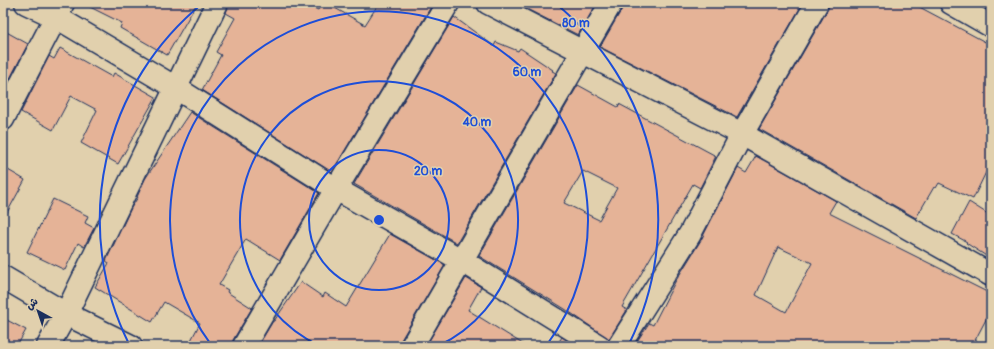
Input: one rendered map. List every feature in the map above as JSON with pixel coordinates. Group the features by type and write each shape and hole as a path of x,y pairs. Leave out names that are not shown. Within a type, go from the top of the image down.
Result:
{"street":[{"path":"26,3 60,10 176,88 336,189 461,260 599,346"},
{"path":"48,346 66,314 217,3"},
{"path":"244,346 448,3"},
{"path":"488,3 742,134 991,275"},
{"path":"412,346 611,3"},
{"path":"619,346 690,234 742,134 817,3"},
{"path":"952,3 991,26"},
{"path":"3,119 60,10"},
{"path":"3,277 66,314 131,346"}],"building":[{"path":"82,3 197,3 167,55 120,28 122,23"},
{"path":"229,3 304,3 318,10 322,3 326,3 365,25 379,3 429,3 432,5 332,172 202,90 221,55 216,52 235,18 226,13"},
{"path":"515,3 597,3 578,35"},
{"path":"623,3 803,3 737,117 600,47 622,9"},
{"path":"829,3 912,3 991,45 991,162 973,199 939,183 936,188 934,187 916,218 759,129 828,9"},
{"path":"454,17 494,46 496,42 518,51 520,48 556,73 457,243 354,184"},
{"path":"3,30 28,44 3,92"},
{"path":"60,48 112,77 114,73 156,97 118,164 81,143 97,110 71,96 53,130 21,112 49,56 54,59"},
{"path":"578,85 618,107 619,104 716,156 700,188 693,184 622,307 627,310 609,339 565,309 479,256","holes":["583,171 617,188 599,220 564,203"]},
{"path":"190,112 319,193 280,260 246,239 219,285 252,308 233,340 232,346 188,346 200,323 164,302 152,322 95,287 109,263 106,261 131,208 138,197 145,179"},
{"path":"756,156 836,201 829,213 991,294 991,310 972,346 634,346 649,323 653,325 675,282 701,240 738,168 746,173","holes":["778,247 812,263 786,312 756,295"]},
{"path":"3,167 25,180 3,220"},
{"path":"53,199 88,216 85,223 94,228 84,247 78,243 65,270 27,252"},
{"path":"969,202 991,216 991,259 966,243 967,242 952,234"},
{"path":"390,234 445,265 401,340 400,346 258,346 273,321 301,282 323,297 325,293 346,307"},
{"path":"466,278 481,287 468,310 526,346 426,346"},
{"path":"3,318 26,330 17,346 3,346"},
{"path":"562,337 575,346 556,346"}]}
